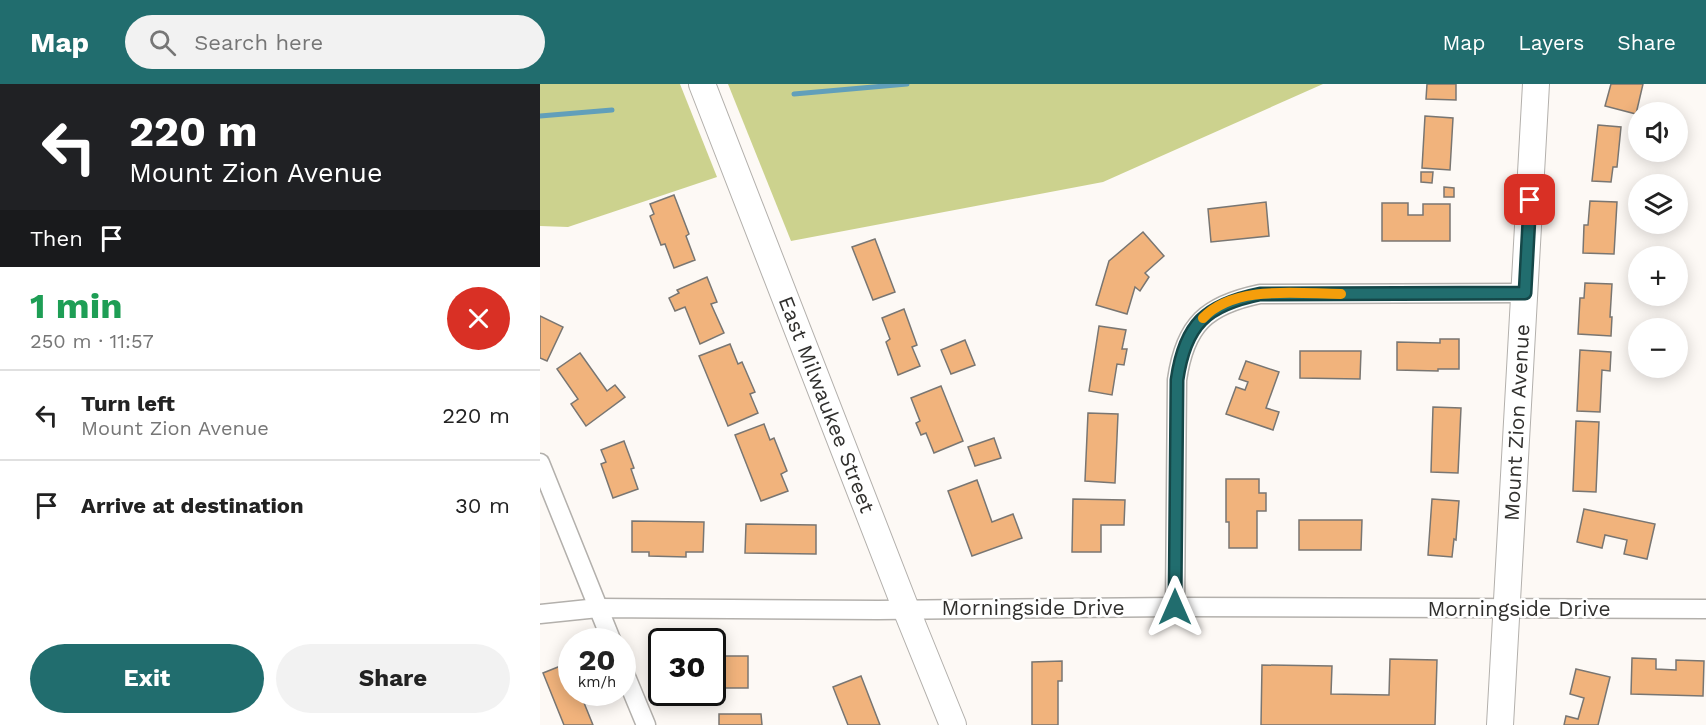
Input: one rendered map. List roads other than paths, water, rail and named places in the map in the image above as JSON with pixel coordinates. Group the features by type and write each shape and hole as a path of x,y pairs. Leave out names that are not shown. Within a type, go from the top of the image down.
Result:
{"main road":[{"name":"East Milwaukee Street","path":"702,84 953,725"},
{"name":"Mount Zion Avenue","path":"1500,725 1536,84"}],"street":[{"path":"1175,607 1177,380 1185,346 1192,331 1207,314 1238,298 1260,294 1525,293"},
{"path":"540,463 606,628"},
{"name":"Morningside Drive","path":"540,614 598,608 1706,609"},
{"path":"636,701 646,725"}],"waterway":[{"path":"794,94 907,84"},
{"path":"540,116 612,110"}]}
